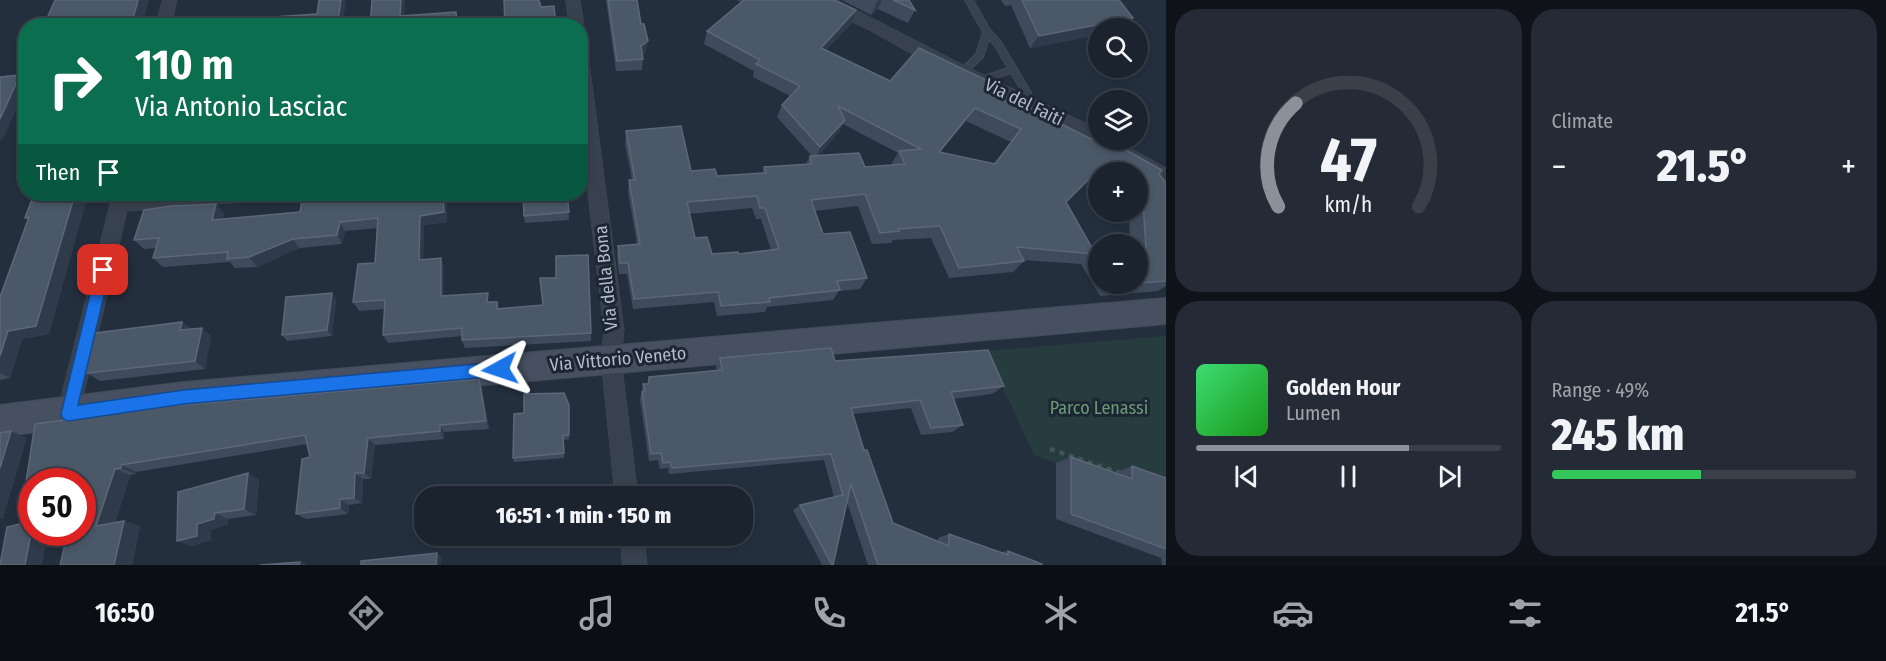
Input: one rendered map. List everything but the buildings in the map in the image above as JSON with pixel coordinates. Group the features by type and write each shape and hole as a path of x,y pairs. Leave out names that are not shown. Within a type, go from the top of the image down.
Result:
{"main road":[{"name":"Via Vittorio Veneto","path":"0,421 68,414 184,397 1166,311"}],"street":[{"path":"165,18 170,0"},
{"path":"573,0 576,18"},
{"name":"Via del Faiti","path":"822,0 876,26 970,77 1088,133"},
{"name":"Via del Faiti","path":"1118,150 1166,179"},
{"name":"Via della Bona","path":"588,173 614,330 611,359 626,486"},
{"path":"68,414 120,201"},
{"path":"633,546 636,565"}],"lane":[{"path":"969,0 1036,108"},
{"path":"970,77 987,32"},
{"path":"970,77 1013,69"}],"path":[{"path":"1050,449 1128,477"}],"green space":[{"name":"Parco Lenassi","path":"1166,336 1166,502 1034,455 986,351"}],"route":[{"path":"103,270 68,414 184,397 500,369"}]}
